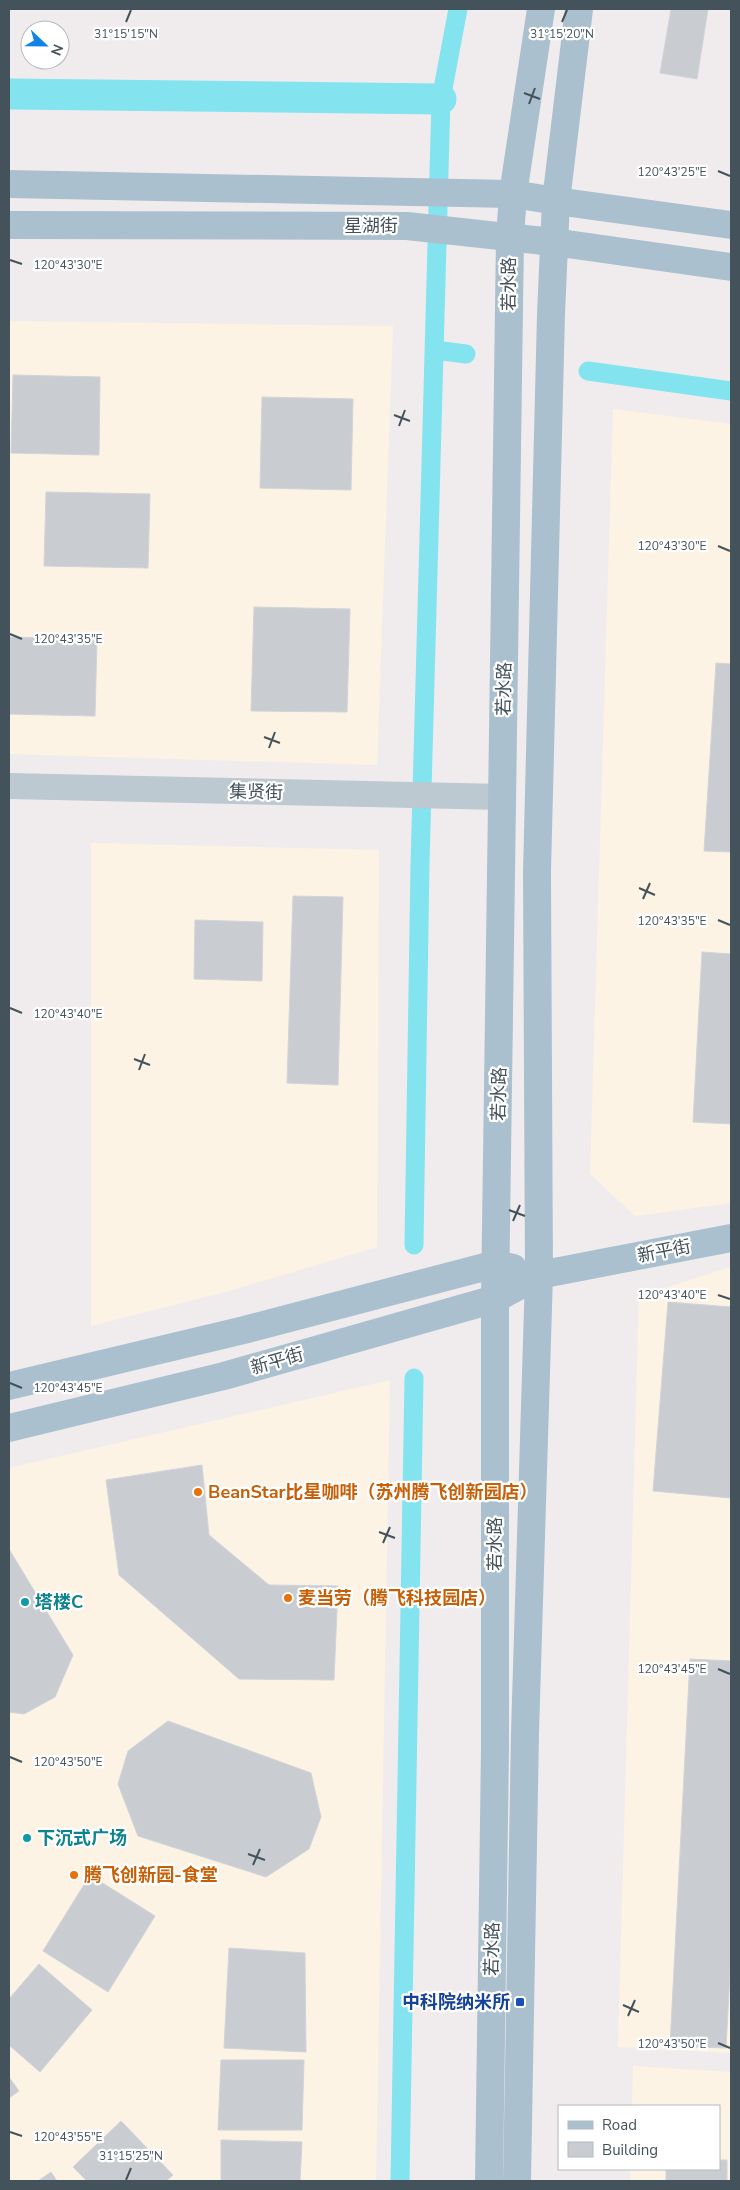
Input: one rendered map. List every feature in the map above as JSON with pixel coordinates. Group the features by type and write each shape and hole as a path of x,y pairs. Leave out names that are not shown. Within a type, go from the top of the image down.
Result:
{"main road":[{"name":"若水路","path":"489,2181 495,1748 495,1299 510,237 513,194 541,9"},
{"name":"若水路","path":"517,2181 525,1733 538,1275 537,872 553,242 556,201 579,9"},
{"name":"星湖街","path":"9,184 513,194 731,225"},
{"name":"星湖街","path":"9,225 407,226 479,232 731,267"},
{"name":"新平街","path":"9,1428 224,1376 495,1299 538,1275 731,1238"},
{"name":"新平街","path":"9,1386 244,1330 496,1264 538,1275"}],"street":[{"name":"集贤街","path":"9,786 503,797"}],"shaded area":[{"path":"9,321 393,326 377,765 9,754"},
{"path":"613,409 731,424 731,1203 635,1216 590,1174"},
{"path":"91,843 379,850 377,1247 229,1291 91,1326"},
{"path":"731,1267 731,2053 618,2047 639,1296"},
{"path":"390,1380 376,2181 9,2181 9,1468"},
{"path":"633,2066 731,2072 731,2181 630,2181 630,2170 720,2170 720,2105 632,2105"}],"building":[{"path":"671,9 708,9 697,79 660,73"},
{"path":"13,375 100,377 99,455 11,453"},
{"path":"262,397 353,399 351,490 260,488"},
{"path":"46,492 150,494 148,568 44,566"},
{"path":"254,607 350,609 347,712 251,711"},
{"path":"9,637 97,639 95,716 9,714"},
{"path":"716,663 731,664 731,852 704,851"},
{"path":"293,896 343,897 338,1085 287,1083"},
{"path":"195,920 263,922 262,981 194,979"},
{"path":"702,952 731,954 731,1124 693,1122"},
{"path":"668,1302 731,1307 731,1498 653,1491"},
{"path":"202,1465 209,1535 269,1585 338,1586 334,1680 239,1679 119,1575 106,1480"},
{"name":"塔楼C","path":"9,1549 73,1655 55,1697 24,1714 9,1712"},
{"path":"690,1659 731,1661 731,1955 726,2048 670,2046"},
{"path":"168,1721 311,1773 321,1817 309,1849 266,1877 138,1836 118,1784 128,1751"},
{"path":"90,1875 155,1916 108,1992 43,1951"},
{"path":"229,1948 305,1953 306,2052 224,2048"},
{"path":"39,1964 92,2010 40,2072 9,2045 9,1999"},
{"path":"221,2060 304,2060 302,2130 218,2130"},
{"path":"9,2077 19,2091 9,2098"},
{"path":"121,2121 173,2175 166,2181 87,2181 73,2167"},
{"path":"221,2140 302,2142 300,2181 221,2181"},
{"path":"720,2160 727,2160 727,2181 666,2181 666,2170 720,2170"},
{"path":"51,2172 57,2181 38,2181"}],"waterway":[{"path":"414,1245 420,864 441,99 458,9"},
{"path":"9,94 441,99"},
{"path":"435,350 466,354"},
{"path":"588,371 731,391"},
{"path":"400,2181 414,1378"}],"place":[{"name":"BeanStar比星咖啡（苏州腾飞创新园店）","path":"198,1492"},
{"name":"麦当劳（腾飞科技园店）","path":"288,1598"},
{"name":"塔楼C","path":"25,1602"},
{"name":"下沉式广场","path":"27,1838"},
{"name":"腾飞创新园-食堂","path":"74,1875"},
{"name":"中科院纳米所","path":"520,2002"}]}
